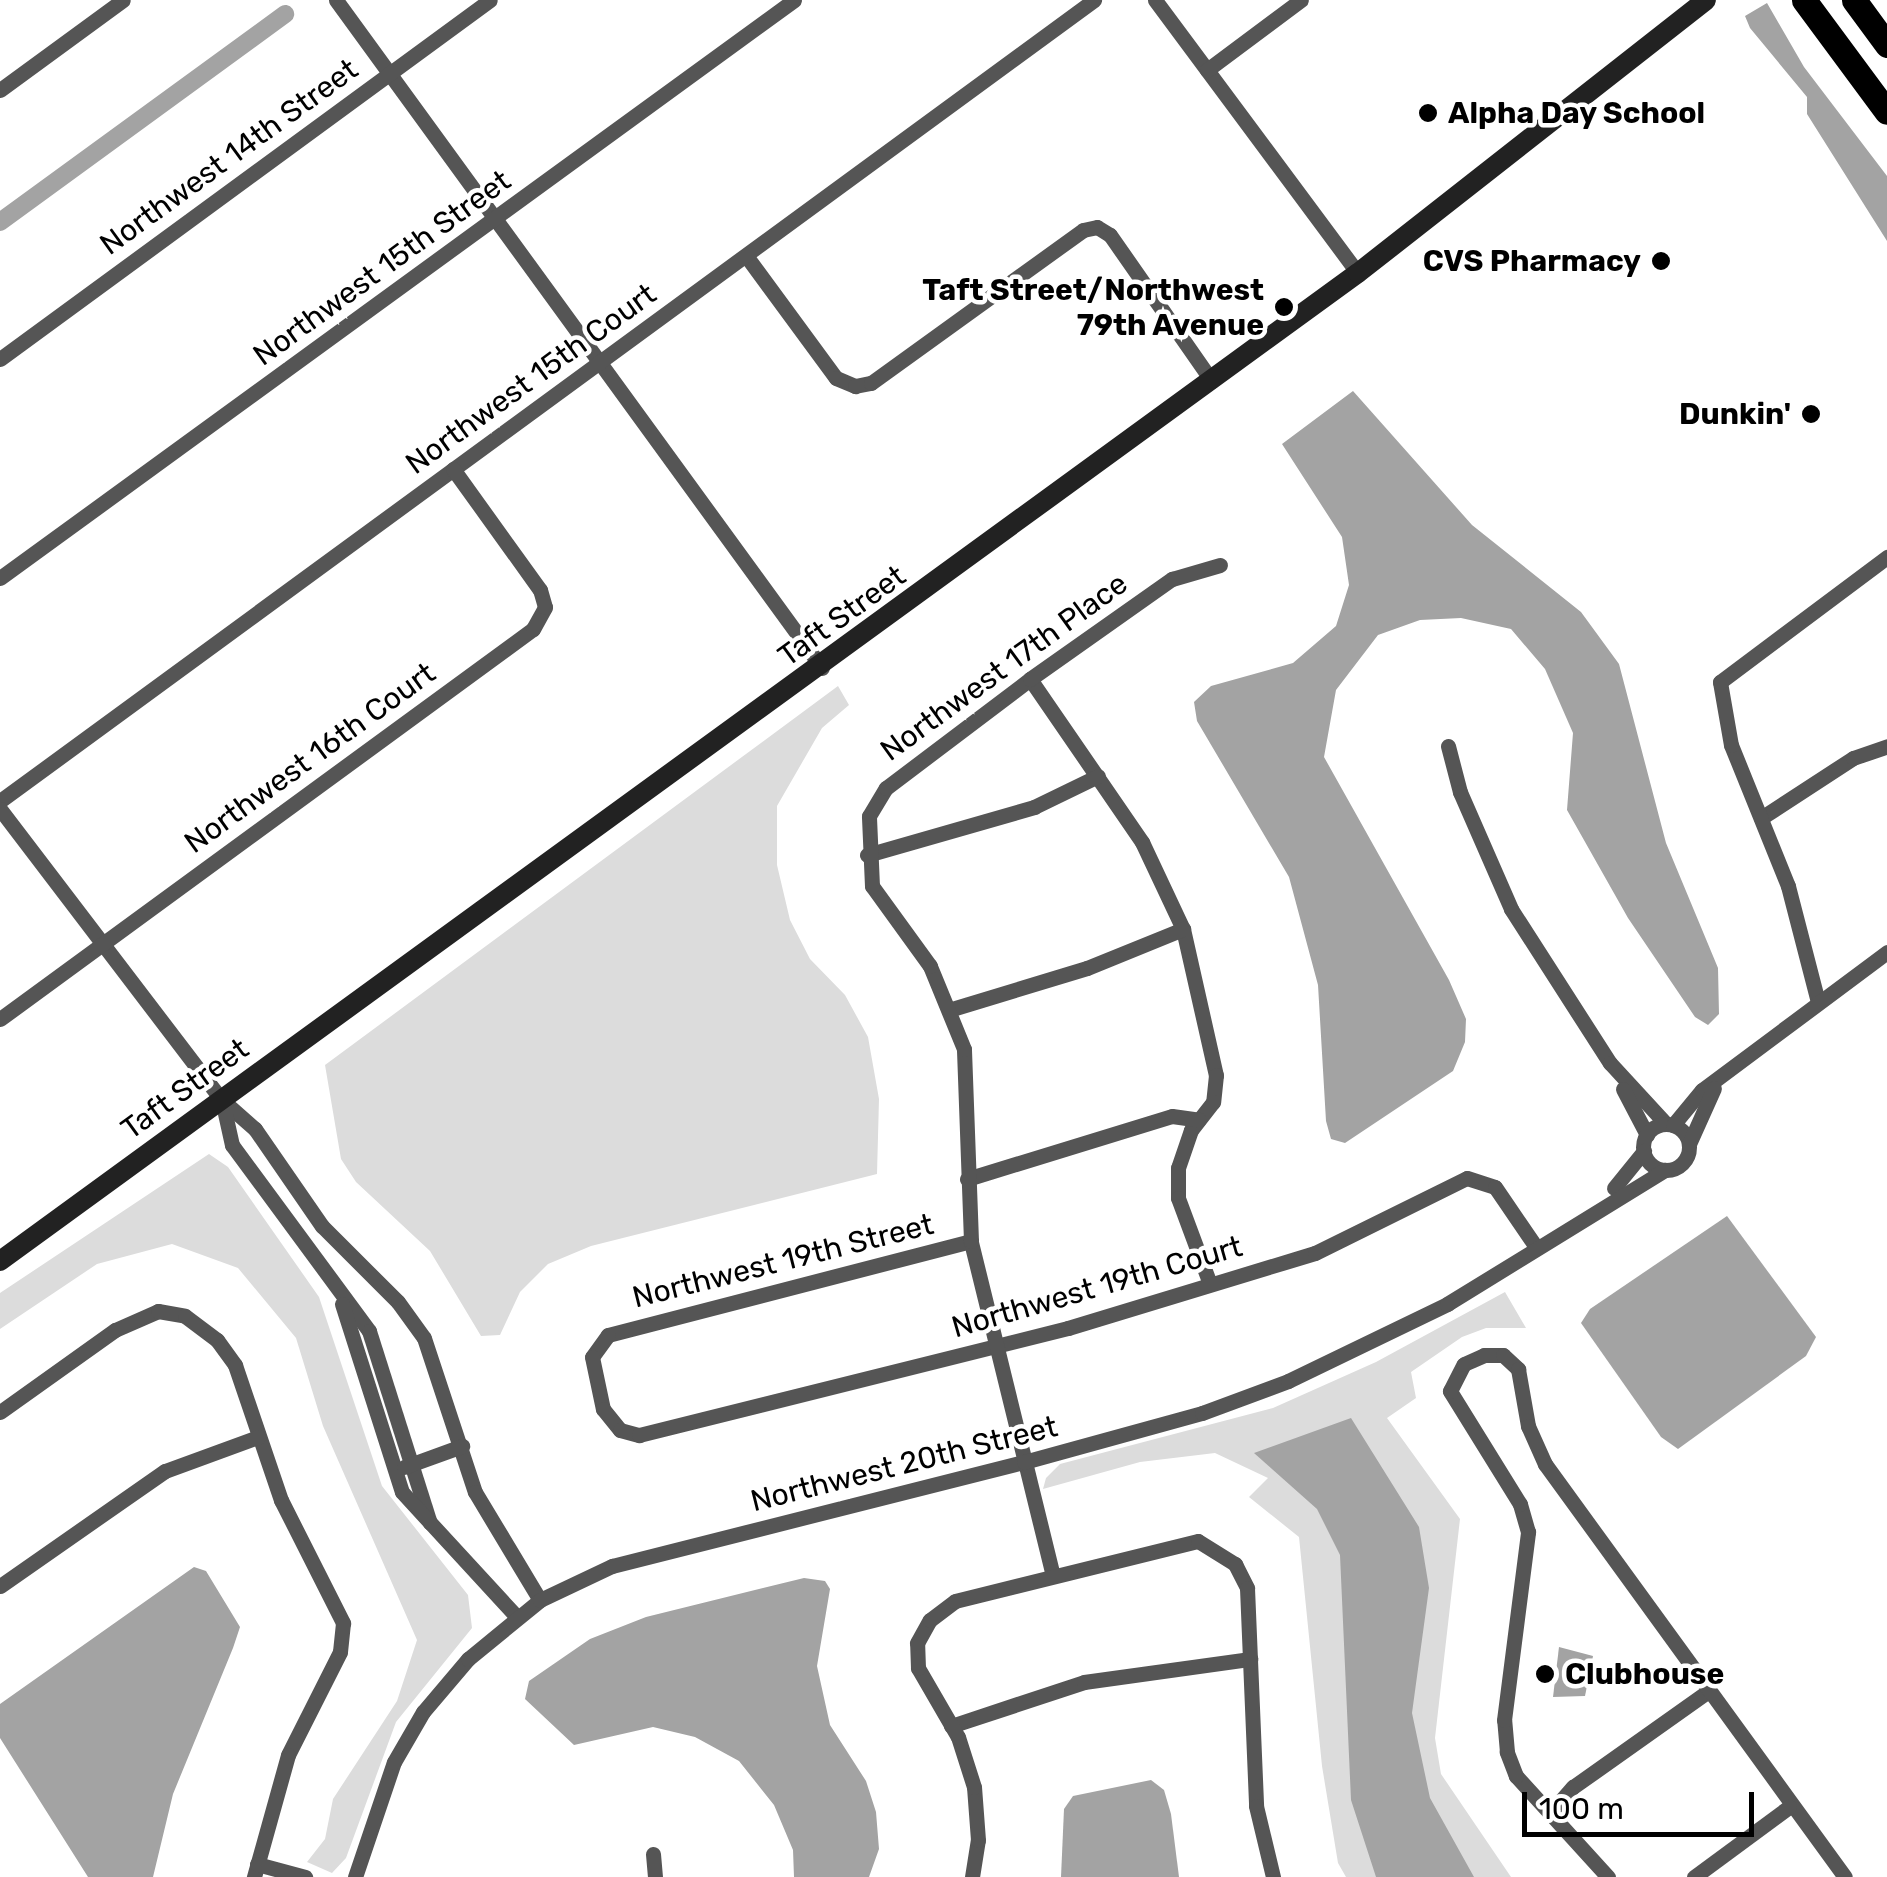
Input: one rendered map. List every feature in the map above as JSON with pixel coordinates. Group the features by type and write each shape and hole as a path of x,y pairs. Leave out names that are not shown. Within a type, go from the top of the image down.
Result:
{"main road":[{"path":"1804,0 1887,112"},
{"path":"1854,0 1887,45"}],"street":[{"path":"0,90 123,0"},
{"path":"336,0 822,668"},
{"name":"Northwest 14th Street","path":"0,359 490,0"},
{"name":"Northwest 15th Street","path":"0,578 794,0"},
{"name":"Northwest 15th Court","path":"0,801 1094,0"},
{"path":"1155,0 1358,273"},
{"path":"1207,70 1301,0"},
{"name":"Taft Street","path":"0,1262 822,668 1358,273 1706,0"},
{"path":"747,257 836,378 855,386 871,383 1084,230 1098,227 1110,235 1212,381"},
{"name":"Northwest 16th Court","path":"0,1019 534,629 545,607 540,590 453,469"},
{"path":"1818,1002 1761,818 1731,746 1720,682 1725,673 1887,556"},
{"name":"Northwest 17th Place","path":"867,854 869,816 886,788 1172,579 1220,565"},
{"path":"1030,680 1142,842 1184,929 1216,1074 1213,1102 1199,1120 1178,1168 1178,1198 1210,1284"},
{"path":"1448,746 1460,792 1511,909 1610,1063 1651,1164 1666,1170 1680,1165 1721,1076"},
{"path":"1761,818 1854,758 1887,746"},
{"path":"1053,1576 971,1241 970,1097 952,1008 930,966 881,904 867,854 1034,807 1098,776"},
{"path":"0,810 100,946 222,1100 255,1129 322,1226 398,1302 424,1338 502,1546 540,1600"},
{"path":"952,1008 1071,974 1184,929"},
{"path":"1645,1143 1721,1076 1887,952"},
{"path":"1610,1063 1689,1144"},
{"path":"222,1100 232,1145 338,1295 369,1331 430,1523"},
{"path":"968,1179 1172,1116 1199,1120"},
{"name":"Northwest 20th Street","path":"1583,1218 1633,1171 1645,1143"},
{"name":"Northwest 20th Street","path":"355,1877 386,1779 423,1712 516,1616 540,1600 612,1566 1024,1462 1202,1413 1288,1381 1447,1304 1666,1170"},
{"name":"Northwest 19th Court","path":"628,1434 996,1346 1210,1284 1360,1235 1467,1178 1495,1187 1536,1247"},
{"name":"Northwest 19th Street","path":"628,1434 610,1421 592,1370 592,1358 608,1335 971,1241"},
{"path":"338,1295 402,1492 516,1616"},
{"path":"0,1412 134,1319 158,1311 185,1316 216,1340 235,1365 258,1438 343,1623 340,1652 288,1755 255,1870 305,1877"},
{"path":"1608,1877 1516,1776 1504,1720 1528,1532 1520,1504 1450,1391 1464,1364 1503,1354 1518,1369 1528,1426 1545,1464 1789,1807 1846,1877"},
{"path":"0,1586 166,1471 258,1438"},
{"path":"394,1470 462,1446"},
{"path":"972,1877 978,1840 974,1788 951,1726 918,1668 917,1643 930,1620 955,1602 1181,1542 1198,1541 1235,1564 1247,1588 1256,1806 1273,1877"},
{"path":"951,1726 1084,1682 1250,1659"},
{"path":"1550,1813 1573,1787 1707,1692"},
{"path":"1694,1877 1789,1807"},
{"path":"653,1854 655,1877"}],"shaded area":[{"path":"1767,3 1804,67 1887,176 1887,241 1807,114 1807,97 1750,28 1745,16"},
{"path":"1353,391 1472,525 1581,612 1619,664 1666,843 1718,968 1719,1014 1708,1025 1695,1017 1628,918 1567,810 1573,733 1545,669 1511,629 1461,618 1420,620 1378,635 1336,690 1324,757 1449,980 1466,1019 1465,1042 1453,1071 1345,1143 1331,1139 1326,1121 1318,985 1289,877 1197,721 1194,702 1211,686 1293,663 1336,626 1349,585 1342,537 1282,444"},
{"path":"838,686 849,705 822,728 777,806 777,865 790,920 810,959 845,995 868,1037 879,1099 877,1174 591,1246 548,1264 520,1292 500,1335 481,1336 430,1251 356,1182 341,1159 325,1065"},
{"path":"209,1154 228,1167 319,1297 382,1486 468,1595 472,1628 396,1722 346,1858 332,1873 307,1862 325,1839 333,1799 397,1701 417,1640 323,1426 296,1338 238,1268 172,1244 97,1264 0,1329 0,1293"},
{"path":"1727,1216 1816,1337 1806,1356 1678,1449 1661,1437 1581,1323 1590,1309"},
{"path":"1505,1292 1526,1328 1486,1328 1462,1337 1411,1372 1416,1398 1387,1418 1460,1519 1435,1738 1441,1774 1511,1877 1346,1877 1338,1863 1322,1766 1299,1537 1249,1497 1268,1478 1215,1453 1140,1462 1043,1489 1046,1478 1060,1464 1273,1408 1376,1362"},
{"path":"1351,1418 1419,1527 1429,1588 1412,1713 1430,1798 1474,1877 1376,1877 1351,1800 1340,1555 1317,1509 1254,1453"},
{"path":"194,1567 206,1571 240,1627 233,1648 173,1794 153,1877 88,1877 0,1738 0,1704"},
{"path":"804,1578 825,1581 830,1589 817,1666 830,1725 866,1781 876,1812 879,1849 869,1877 794,1877 793,1850 774,1805 739,1761 695,1737 653,1727 574,1745 525,1699 529,1681 590,1639 646,1617"},
{"path":"1559,1647 1593,1656 1585,1696 1553,1697"},
{"path":"1151,1780 1164,1790 1171,1814 1179,1877 1061,1877 1064,1809 1073,1796"}],"waterway":[{"path":"0,222 285,14"}],"place":[{"name":"Alpha Day School","path":"1428,113"},
{"name":"CVS Pharmacy","path":"1661,261"},
{"name":"Taft Street/Northwest 79th Avenue","path":"1284,307"},
{"name":"Dunkin'","path":"1811,414"},
{"name":"Clubhouse","path":"1545,1674"}]}
